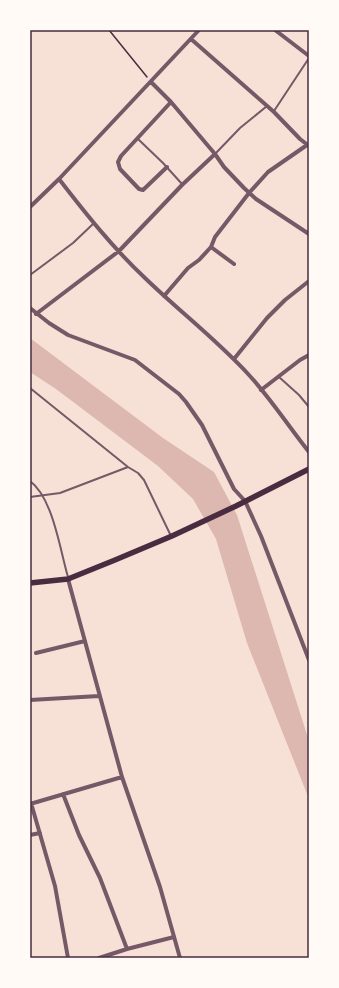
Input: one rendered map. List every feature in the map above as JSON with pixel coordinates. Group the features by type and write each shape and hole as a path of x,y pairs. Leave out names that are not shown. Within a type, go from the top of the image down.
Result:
{"main road":[{"path":"30,583 68,579 190,528 309,470"}],"street":[{"path":"30,207 59,179 199,30"},
{"path":"275,30 309,57"},
{"path":"164,296 188,268 199,260 211,247 215,237 249,193 268,172 308,145 274,112 191,39"},
{"path":"151,82 171,102 215,154 224,167 249,193 309,234"},
{"path":"167,167 144,189 139,189 120,169 118,162 121,156 171,102"},
{"path":"36,314 119,251 182,185 215,154"},
{"path":"59,179 94,224 144,277 207,333 234,360 261,390 309,452"},
{"path":"211,247 234,264"},
{"path":"234,360 267,318 309,281"},
{"path":"30,308 36,314 68,335 135,360 179,394 186,402 202,425 234,489 245,501 261,536 309,660"},
{"path":"261,390 300,360 309,355"},
{"path":"68,579 122,777 160,887 180,958"},
{"path":"36,653 85,641"},
{"path":"30,700 99,696"},
{"path":"68,958 55,886 31,804 122,777"},
{"path":"63,794 79,835 100,878 127,949"},
{"path":"30,835 40,833"},
{"path":"99,958 174,936"}],"lane":[{"path":"274,112 309,57"},
{"path":"215,154 240,128 267,106"},
{"path":"137,138 167,167 182,185"},
{"path":"30,275 73,243 94,224"},
{"path":"278,377 299,395 309,407"},
{"path":"30,388 144,480 172,536"},
{"path":"30,497 60,493 128,467"},
{"path":"30,481 43,496 50,511 68,579"}],"path":[{"path":"110,30 151,82"}],"shaded area":[{"path":"30,338 163,438 214,472 237,515 309,741 309,799 247,643 216,539 193,499 158,466 56,389 30,372"}]}
